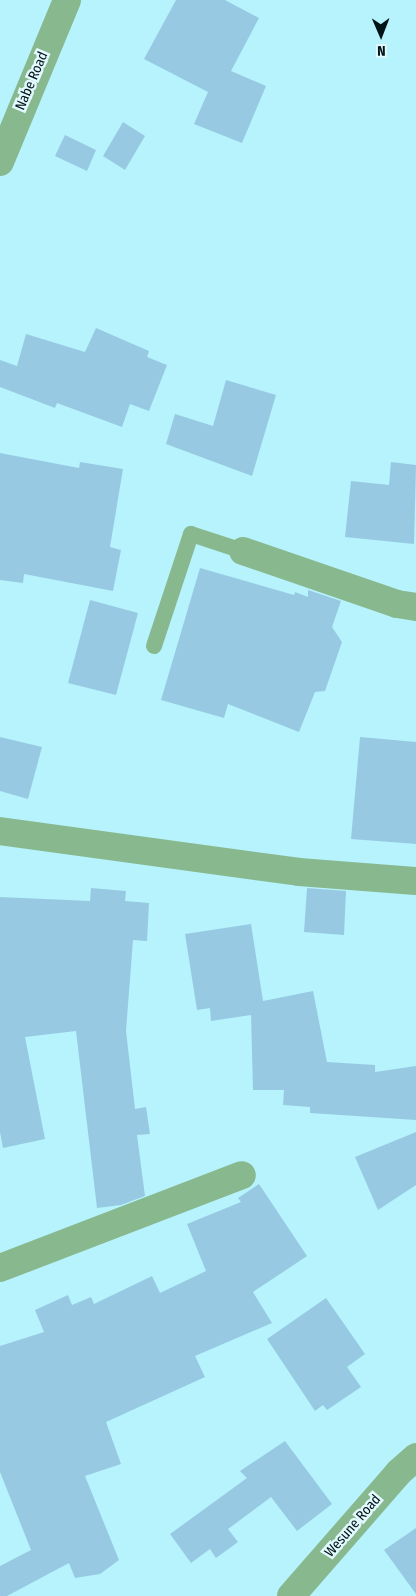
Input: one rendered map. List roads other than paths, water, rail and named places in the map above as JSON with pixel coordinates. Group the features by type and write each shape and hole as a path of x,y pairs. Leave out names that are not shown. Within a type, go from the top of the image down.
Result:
{"street":[{"name":"Nabe Road","path":"0,162 67,0"},
{"path":"243,551 397,604 416,607"},
{"path":"0,831 299,872 416,881"},
{"path":"0,1268 242,1175"},
{"name":"Wesune Road","path":"291,1596 399,1472 416,1457"}],"lane":[{"path":"154,646 191,534 243,551"}]}
